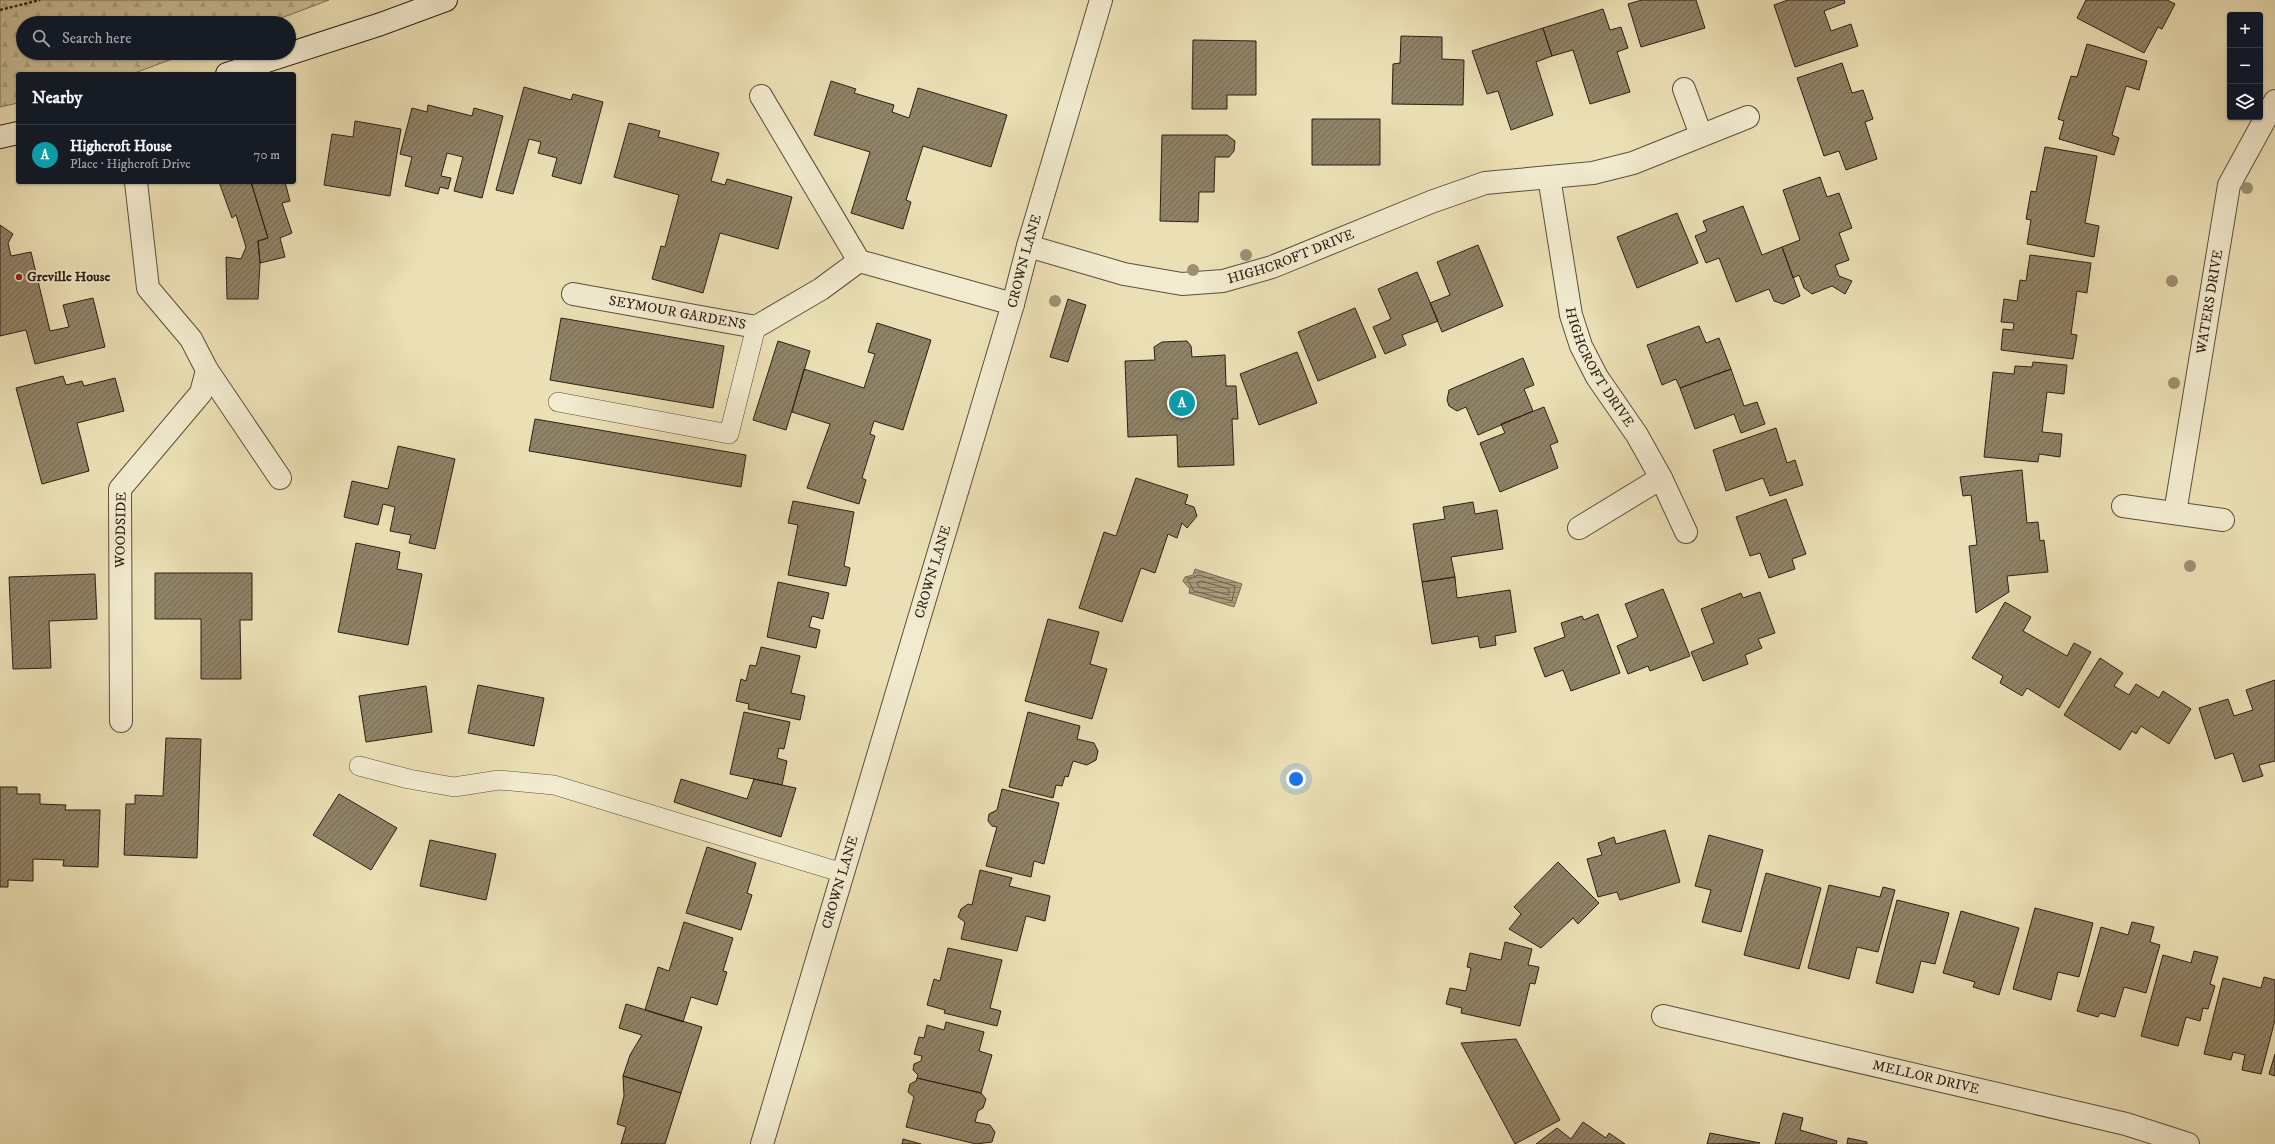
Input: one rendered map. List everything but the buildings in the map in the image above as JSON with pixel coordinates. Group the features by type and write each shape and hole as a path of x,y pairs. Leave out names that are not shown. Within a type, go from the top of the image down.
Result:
{"street":[{"path":"296,52 381,24 446,0"},
{"name":"CROWN LANE","path":"762,1144 1013,304 1028,246 1101,0"},
{"path":"233,72 270,60"},
{"path":"1684,89 1701,136"},
{"path":"761,96 859,261 1013,304"},
{"name":"WATERS DRIVE","path":"2175,513 2229,185 2275,101"},
{"name":"HIGHCROFT DRIVE","path":"1028,246 1124,274 1182,284 1223,281 1272,267 1431,202 1485,183 1593,172 1633,163 1748,117"},
{"path":"0,138 16,134"},
{"name":"HIGHCROFT DRIVE","path":"1549,177 1571,315 1581,346 1597,377 1637,435 1661,478 1686,532"},
{"path":"136,184 148,288 191,339 207,370 280,478"},
{"name":"SEYMOUR GARDENS","path":"573,294 756,327 821,289 859,261"},
{"name":"WOODSIDE","path":"121,721 120,489 201,393 207,370"},
{"path":"1579,528 1661,478"},
{"path":"2123,506 2223,520"},
{"name":"MELLOR DRIVE","path":"1663,1016 2126,1124 2188,1144"}],"lane":[{"path":"558,402 730,434 756,327"},
{"path":"358,766 408,779 454,787 499,780 554,785 843,873"}],"path":[{"path":"0,10 40,0"}],"green space":[{"path":"0,0 329,0 287,16 16,16 16,60 169,60 137,72 16,72 16,103 0,107"}],"water":[{"path":"1195,569 1242,584 1234,607 1189,593 1190,589 1183,581 1185,577 1193,575"}],"place":[{"name":"Greville House","path":"19,277"},
{"name":"Highcroft House","path":"1182,403"}]}
